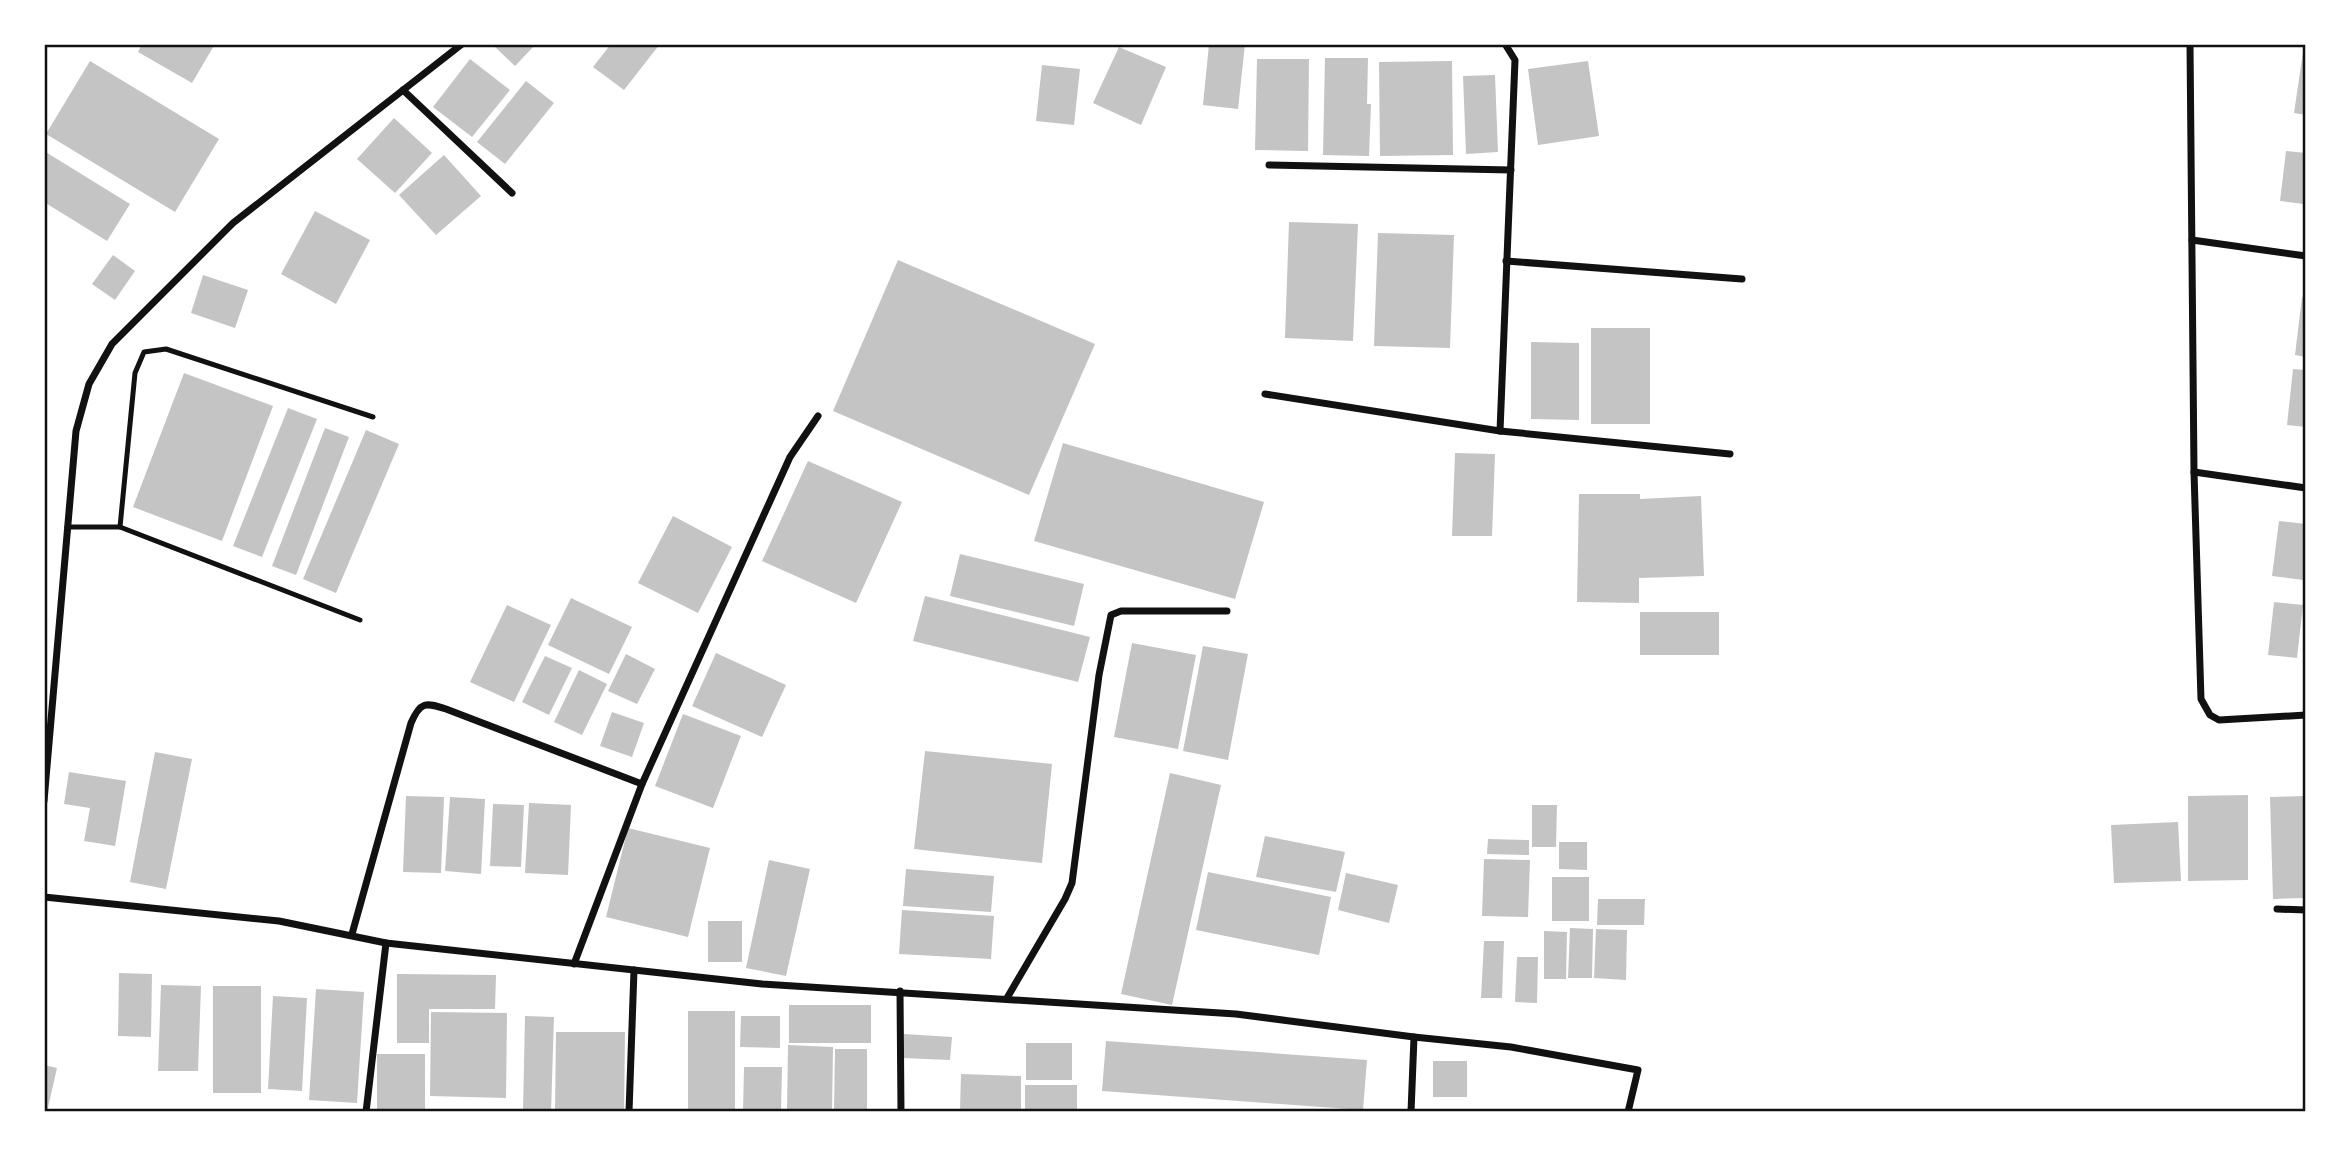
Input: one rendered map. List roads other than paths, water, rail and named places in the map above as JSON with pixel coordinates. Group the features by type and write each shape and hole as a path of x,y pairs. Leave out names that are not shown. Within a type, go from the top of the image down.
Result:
{"street":[{"path":"44,801 75,431 89,384 112,344 233,223 462,44"},
{"path":"1500,431 1515,60 1505,44"},
{"path":"2190,44 2194,472 2200,691 2203,706 2210,715 2219,720 2306,715"},
{"path":"403,89 512,193"},
{"path":"1269,165 1511,170"},
{"path":"2192,240 2306,256"},
{"path":"1506,261 1742,279"},
{"path":"1265,394 1500,431 1730,454"},
{"path":"574,964 642,784 790,457 818,416"},
{"path":"2194,472 2306,488"},
{"path":"1007,999 1066,899 1072,883 1099,675 1111,615 1121,611 1227,611"},
{"path":"352,934 411,723 420,706 426,704 446,709 642,784"},
{"path":"44,897 279,921 386,943 762,984 1236,1014 1511,1047 1638,1070 1628,1112"},
{"path":"2277,909 2306,910"},
{"path":"366,1112 386,943"},
{"path":"629,1112 634,970"},
{"path":"900,991 901,1112"},
{"path":"1411,1112 1414,1037"}],"lane":[{"path":"120,527 135,373 144,352 166,349 373,417"},
{"path":"67,527 120,527 360,620"}]}
